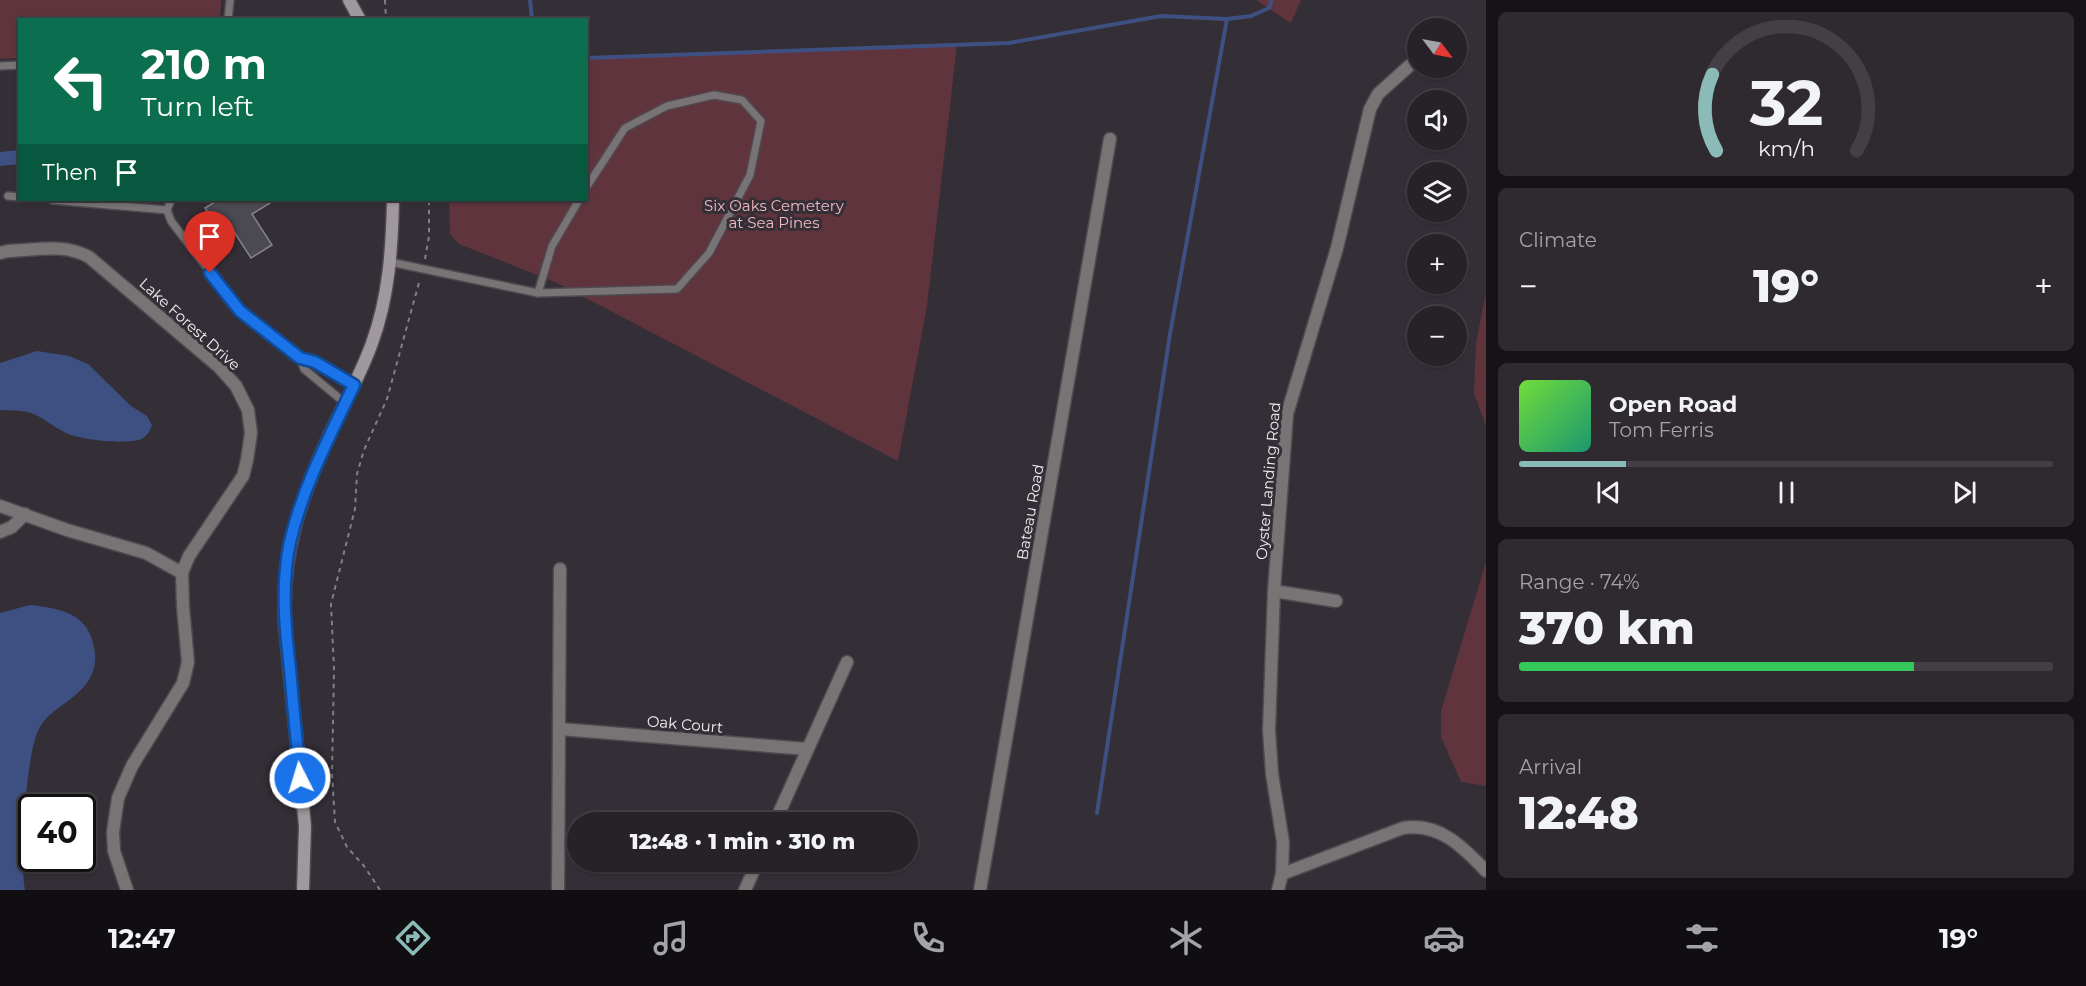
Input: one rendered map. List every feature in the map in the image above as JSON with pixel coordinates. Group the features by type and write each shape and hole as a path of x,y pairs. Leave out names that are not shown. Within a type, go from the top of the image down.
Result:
{"street":[{"path":"349,0 359,18"},
{"name":"Oyster Landing Road","path":"1278,890 1282,874 1283,842 1272,774 1269,730 1274,591 1284,434 1291,397 1337,248 1370,109 1378,94 1407,67"},
{"name":"Bateau Road","path":"980,890 1110,139"},
{"path":"303,890 305,826 284,595 290,541 304,498 375,335 390,262 393,201"},
{"name":"Lake Forest Drive","path":"0,253 64,247 77,250 106,270 211,359 236,386 248,410 251,433 243,476 189,556 182,573 184,630 188,662 183,683 132,766 118,798 113,832 114,851 127,890"},
{"path":"0,506 68,530 146,553 182,573"},
{"path":"0,532 12,526 25,514"},
{"path":"558,890 560,569"},
{"path":"1274,591 1335,601"},
{"path":"779,812 847,662"},
{"name":"Oak Court","path":"560,729 807,749"},
{"path":"1282,874 1403,828 1416,826 1444,833 1486,871"},
{"path":"745,890 753,872"}],"lane":[{"path":"228,18 230,0"},
{"path":"0,66 18,65"},
{"path":"390,262 538,293 677,288 709,254 750,175 761,121 742,100 714,95 667,106 625,128 588,185"},
{"path":"8,196 18,197"},
{"path":"64,201 167,210"},
{"path":"171,201 167,210 171,221 240,311 300,358 315,362 354,385"},
{"path":"538,293 552,246 578,201"},
{"path":"300,358 304,369 345,402"}],"path":[{"path":"385,0 386,18"},
{"path":"380,890 364,866 347,847 335,822 332,774 334,669 331,604 354,509 357,474 364,450 387,399 423,268 429,236 429,201"}],"green space":[{"path":"0,0 221,0 220,18 18,18 18,58 0,59"},
{"path":"1256,0 1301,0 1291,23"},
{"name":"Six Oaks Cemetery at Sea Pines","path":"957,45 927,306 898,461 555,282 459,244 450,234 449,201 588,201 588,58"},
{"path":"1486,293 1486,426 1474,393 1476,343"},
{"path":"1486,562 1486,786 1461,782 1441,737 1441,711"}],"water":[{"path":"37,351 69,356 88,364 131,406 147,416 152,425 148,434 143,438 125,442 91,439 64,432 28,412 0,410 0,363"},
{"path":"30,605 54,609 74,616 88,630 95,654 92,673 86,684 42,723 30,762 26,794 18,794 18,872 23,872 25,890 0,890 0,613"}],"building":[{"path":"216,201 273,201 252,214 272,245 251,258 231,227 221,234 205,208"}],"waterway":[{"path":"530,0 532,18"},
{"path":"588,58 1009,43 1161,16 1227,19 1251,16 1269,8 1272,0"},
{"path":"1097,813 1170,334 1227,19"},
{"path":"0,159 18,157"}],"route":[{"path":"210,273 240,311 300,358 315,362 354,385 329,437 304,498 290,541 286,570 285,626 300,778"}]}
